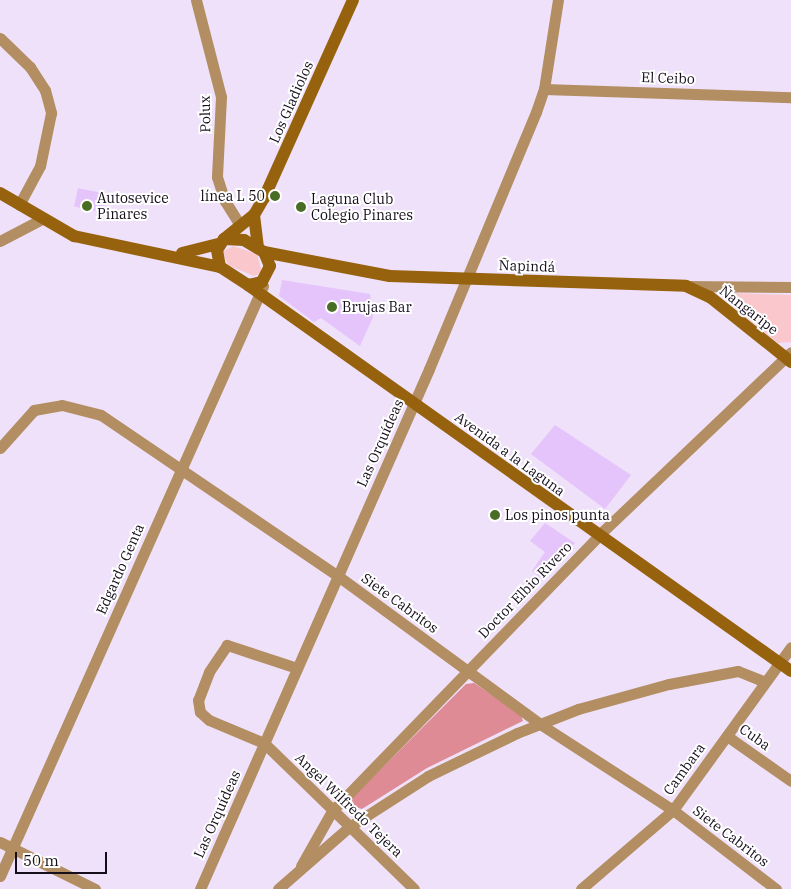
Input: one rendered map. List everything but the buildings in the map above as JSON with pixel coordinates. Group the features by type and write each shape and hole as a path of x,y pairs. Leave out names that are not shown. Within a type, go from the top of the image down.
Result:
{"street":[{"name":"Polux","path":"196,0 221,97 217,177 225,201 240,226"},
{"name":"Los Gladiolos","path":"221,241 254,215 352,0"},
{"name":"Las Orquídeas","path":"200,889 414,402 544,89 558,0"},
{"path":"0,38 30,68 45,90 51,113 40,166 19,205"},
{"name":"El Ceibo","path":"544,89 791,97"},
{"path":"0,193 42,219 101,245 178,254 220,267 221,241 178,254"},
{"path":"248,285 262,282 270,266 261,250 254,215"},
{"path":"0,241 42,219"},
{"name":"Ñapindá","path":"221,241 390,276 686,286 791,287"},
{"name":"Avenida a la Laguna","path":"220,267 414,402 791,671"},
{"name":"Edgardo Genta","path":"0,876 267,275"},
{"name":"Ñangaripe","path":"686,286 710,297 789,357"},
{"name":"Doctor Elbio Rivero","path":"301,866 332,811 599,535 789,357"},
{"name":"Siete Cabritos","path":"0,448 34,410 62,405 101,415 338,576 540,724 673,810 776,889"},
{"path":"264,742 209,720 200,712 198,700 209,672 220,650 232,644 297,668"},
{"name":"Cambara","path":"581,889 673,810 791,647"},
{"path":"278,889 301,866 349,827 428,776 540,724 616,697 679,682 738,671 766,682"},
{"name":"Cuba","path":"727,736 791,781"},
{"name":"Angel Wilfredo Tejera","path":"264,742 332,811 414,889"},
{"path":"0,842 95,889"}],"shaded area":[{"path":"233,246 257,254 262,273 254,276 228,265 223,252"},
{"path":"730,293 791,295 791,342 778,343 726,301"},
{"path":"474,683 521,715 523,721 427,768 362,809 346,804 466,684"}],"place":[{"name":"línea L 50","path":"275,196"},
{"name":"Autosevice Pinares","path":"87,206"},
{"name":"Laguna Club Colegio Pinares","path":"301,207"},
{"name":"Brujas Bar","path":"332,307"},
{"name":"Los pinos punta","path":"495,515"}]}
